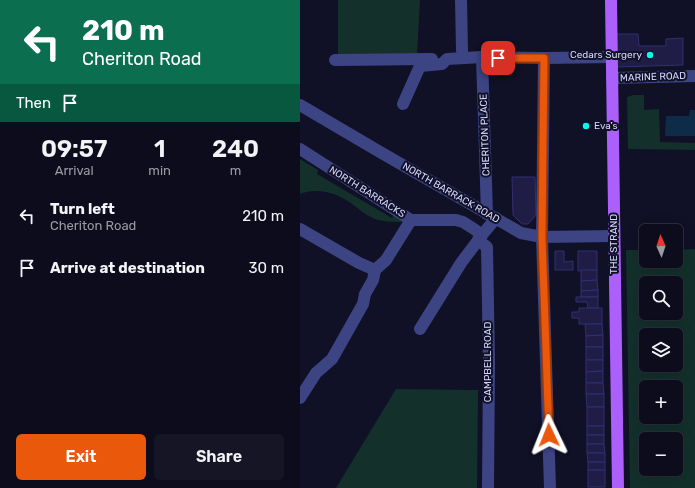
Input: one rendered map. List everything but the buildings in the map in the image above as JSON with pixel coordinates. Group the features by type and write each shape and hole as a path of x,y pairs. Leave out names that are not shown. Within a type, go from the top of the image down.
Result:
{"main road":[{"name":"THE STRAND","path":"611,0 618,488"}],"street":[{"path":"461,0 462,51"},
{"path":"335,60 447,59 482,57 612,57"},
{"name":"CHERITON PLACE","path":"482,57 491,216"},
{"path":"544,58 542,237 550,488"},
{"path":"402,104 420,66 442,64 447,59"},
{"name":"MARINE ROAD","path":"612,78 695,76"},
{"name":"NORTH BARRACK ROAD","path":"300,105 521,233 542,237 614,236"},
{"name":"NORTH BARRACKS","path":"300,149 411,220 456,220 463,222 474,229 480,238"},
{"path":"420,329 461,263 480,238 491,216"},
{"path":"300,398 316,373 332,358 363,304 365,294 373,280 375,270 386,260 411,220"},
{"path":"300,229 359,263 375,270"},
{"name":"CAMPBELL ROAD","path":"480,238 487,246 489,364 488,488"}],"green space":[{"path":"338,0 420,0 417,55 338,58"},
{"path":"633,95 644,95 644,110 659,109 660,142 695,143 695,150 628,149 627,97"},
{"path":"300,159 318,170 317,174 392,218 396,212 403,222 374,219 346,200 327,192 313,191 300,194"},
{"path":"695,249 695,488 630,488 626,250 639,250 639,268 683,268 683,250"},
{"path":"396,389 478,390 477,488 336,488"}],"water":[{"path":"690,110 695,110 695,136 665,136 666,116 689,116"}],"place":[{"name":"Cedars Surgery","path":"650,55"},
{"name":"Eva's","path":"586,126"}],"route":[{"path":"498,58 544,58 542,237 549,435"}]}
